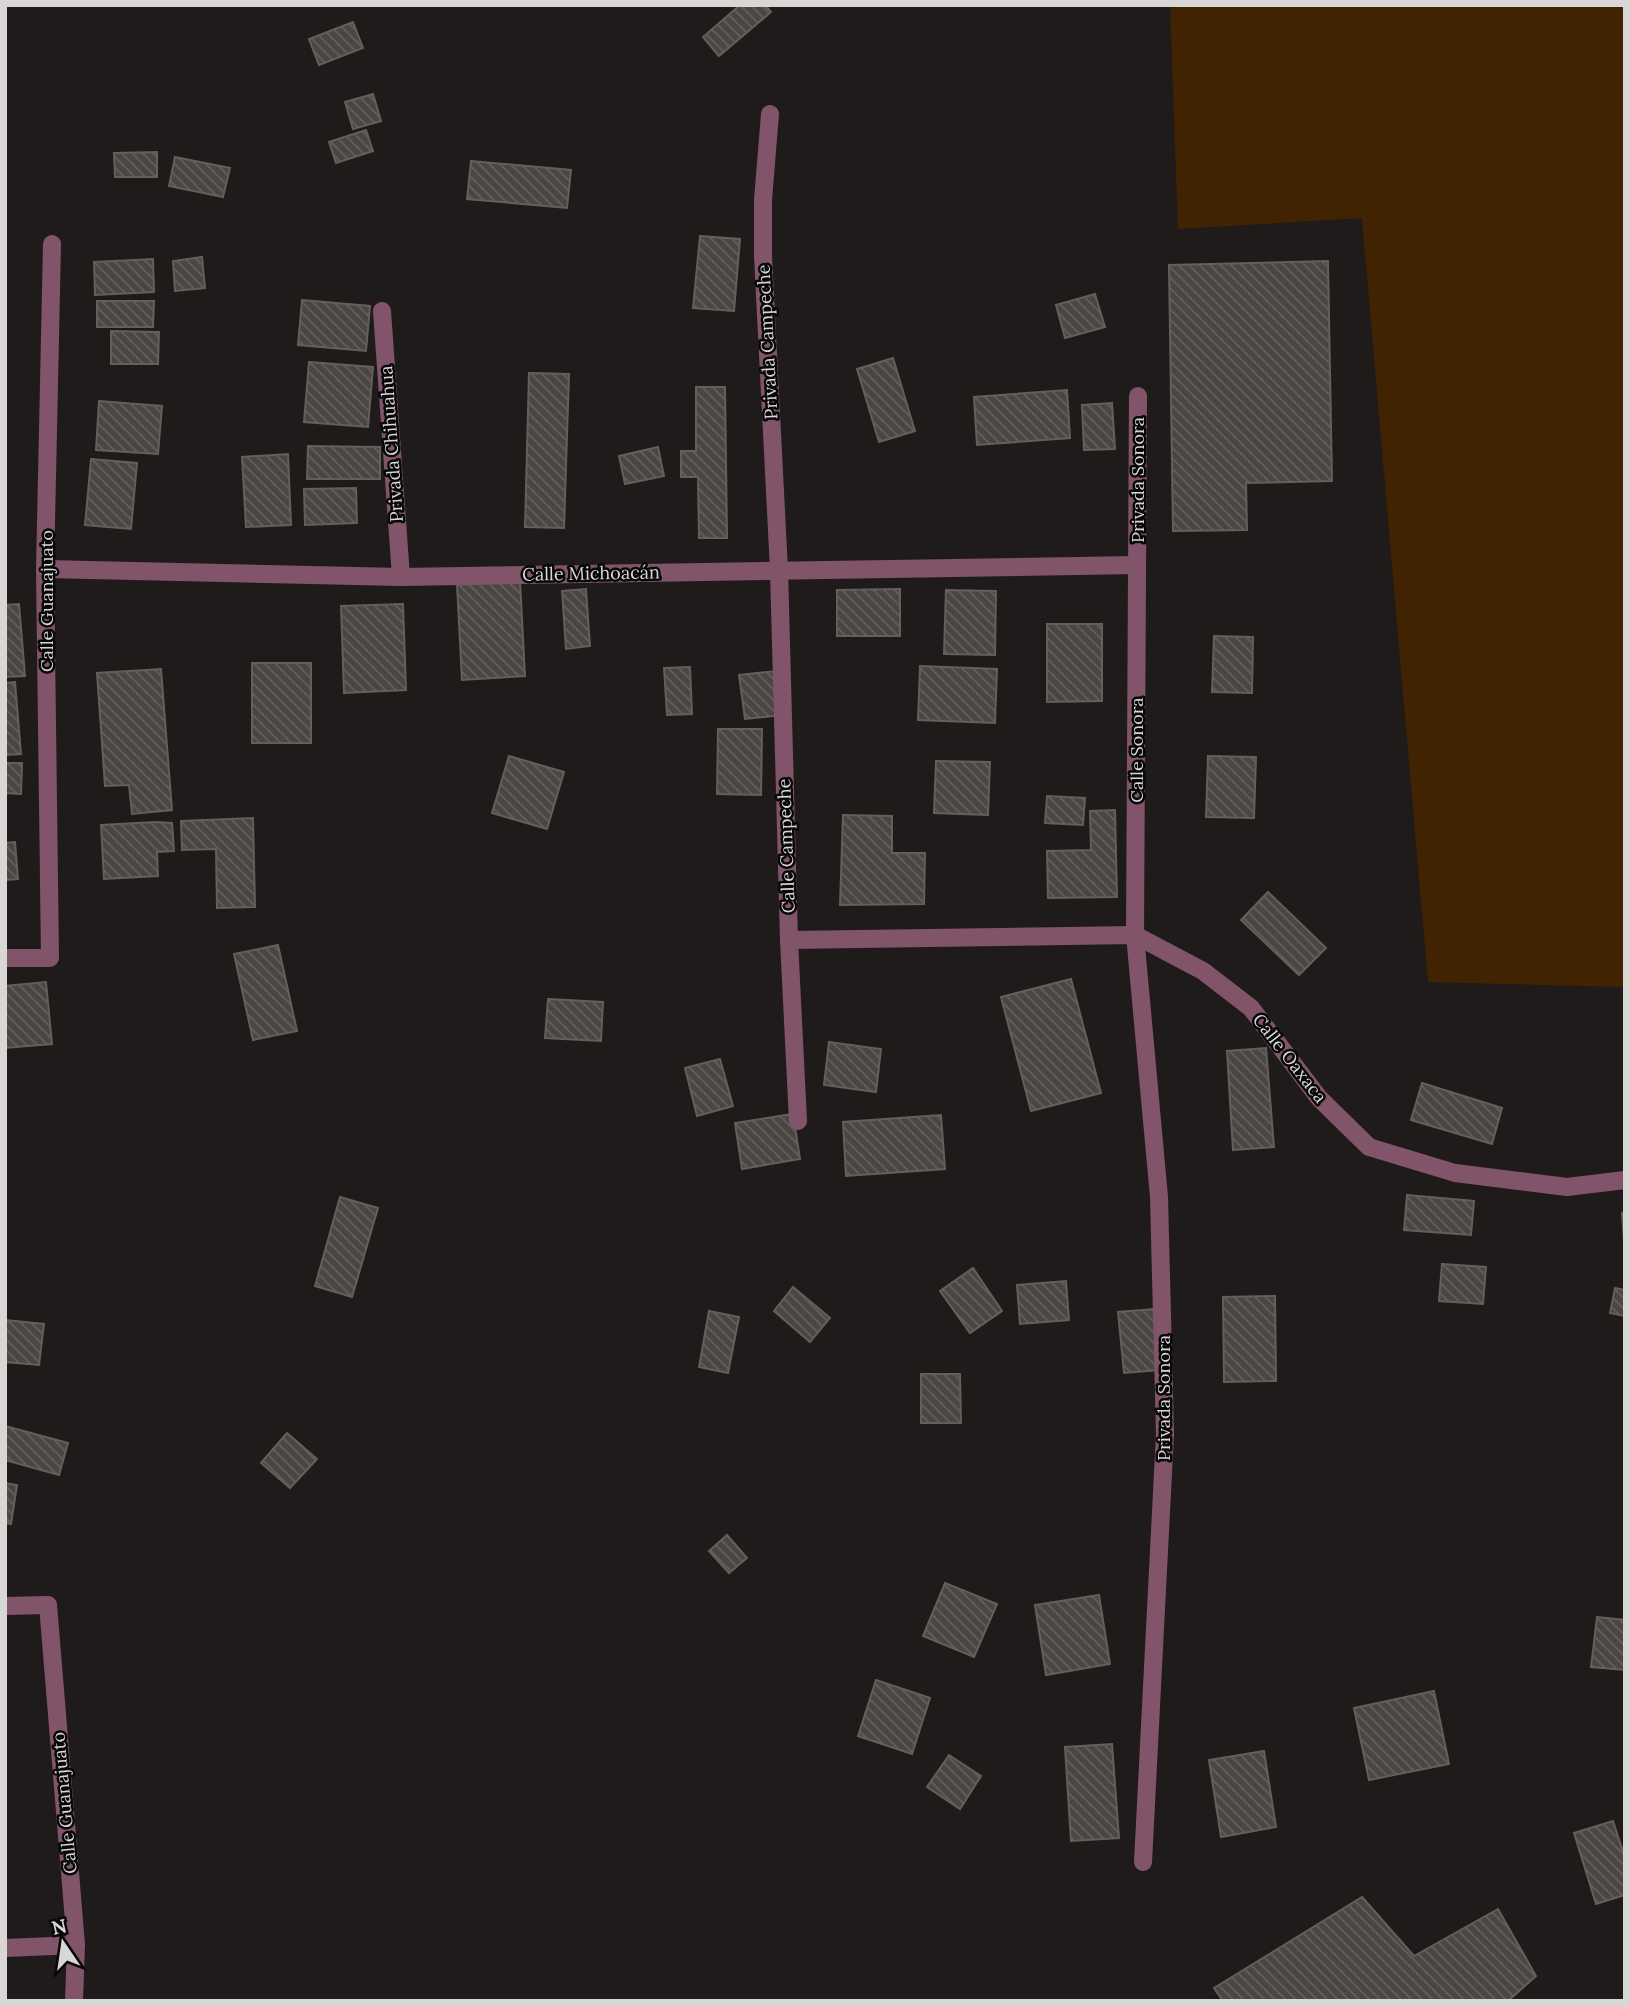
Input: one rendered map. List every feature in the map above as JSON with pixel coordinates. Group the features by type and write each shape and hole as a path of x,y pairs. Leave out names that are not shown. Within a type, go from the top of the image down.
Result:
{"street":[{"name":"Privada Campeche","path":"770,114 764,188 763,256 779,570"},
{"name":"Calle Guanajuato","path":"5,958 50,958 45,569 52,244"},
{"name":"Privada Chihuahua","path":"382,311 401,577"},
{"name":"Privada Sonora","path":"1137,565 1138,396"},
{"name":"Calle Michoacán","path":"45,569 401,577 1137,565"},
{"name":"Calle Sonora","path":"1135,935 1137,565"},
{"name":"Calle Campeche","path":"779,570 789,940 798,1121"},
{"name":"Privada Sonora","path":"1135,935 1159,1197 1165,1434 1143,1862"},
{"name":"Calle Oaxaca","path":"789,940 1135,935 1203,971 1251,1008 1318,1098 1369,1147 1455,1173 1567,1187 1625,1180"},
{"name":"Calle Guanajuato","path":"5,1606 48,1605 76,1945 74,2001"},
{"path":"5,1948 76,1945"}],"shaded area":[{"path":"1170,5 1625,5 1625,987 1428,982 1362,218 1178,229"}],"building":[{"path":"740,5 765,5 771,12 719,56 703,37"},
{"path":"353,22 363,48 319,65 309,39"},
{"path":"373,94 381,121 353,129 345,102"},
{"path":"366,130 373,151 336,163 329,142"},
{"path":"157,152 157,177 115,177 114,153"},
{"path":"175,157 230,168 223,197 169,186"},
{"path":"471,161 571,170 567,208 467,199"},
{"path":"700,236 740,239 734,311 693,308"},
{"path":"202,257 205,288 175,291 173,261"},
{"path":"153,259 154,292 95,295 94,262"},
{"path":"1328,261 1332,481 1246,483 1247,530 1173,531 1169,265"},
{"path":"1095,294 1105,327 1065,338 1056,305"},
{"path":"302,300 370,306 366,351 298,345"},
{"path":"97,301 154,301 153,327 97,327"},
{"path":"111,331 159,332 158,364 111,364"},
{"path":"893,358 915,431 879,442 857,369"},
{"path":"309,362 373,367 368,427 304,422"},
{"path":"529,373 569,374 564,528 525,527"},
{"path":"696,387 725,387 727,538 699,538 698,477 681,477 681,451 696,451"},
{"path":"1067,390 1070,438 977,445 974,397"},
{"path":"99,401 162,406 158,454 96,450"},
{"path":"1112,403 1115,449 1084,450 1082,405"},
{"path":"308,446 380,447 380,479 307,479"},
{"path":"658,447 664,476 625,484 619,456"},
{"path":"288,454 291,525 246,527 242,457"},
{"path":"91,459 137,463 131,529 85,525"},
{"path":"356,488 357,523 305,525 304,489"},
{"path":"520,581 525,676 462,680 457,585"},
{"path":"586,589 590,646 566,649 562,591"},
{"path":"900,589 900,636 837,636 837,590"},
{"path":"946,590 996,591 995,655 944,654"},
{"path":"19,604 25,676 5,677 5,605"},
{"path":"403,604 406,690 344,693 341,606"},
{"path":"1047,624 1102,624 1102,701 1047,702"},
{"path":"1214,636 1253,637 1252,693 1212,692"},
{"path":"252,663 311,663 311,743 252,743"},
{"path":"920,666 997,669 995,723 918,720"},
{"path":"690,667 692,714 667,715 664,668"},
{"path":"161,669 172,810 132,814 129,785 105,786 97,673"},
{"path":"777,671 782,715 745,719 739,675"},
{"path":"15,682 21,754 5,755 5,683"},
{"path":"718,729 762,729 761,795 717,794"},
{"path":"509,756 564,772 547,829 492,813"},
{"path":"1208,756 1256,757 1254,818 1206,817"},
{"path":"936,761 990,762 988,815 934,813"},
{"path":"5,763 22,763 21,794 5,793"},
{"path":"1047,796 1085,798 1083,825 1045,823"},
{"path":"1115,810 1117,897 1048,898 1047,851 1091,850 1090,811"},
{"path":"843,815 892,816 892,853 925,853 924,904 840,905"},
{"path":"253,818 255,907 217,908 216,849 182,850 181,821"},
{"path":"172,823 174,851 157,852 158,876 104,879 101,825"},
{"path":"15,842 18,879 5,880 5,843"},
{"path":"1268,892 1326,948 1299,975 1241,920"},
{"path":"278,945 297,1031 253,1040 234,954"},
{"path":"1071,979 1101,1093 1031,1111 1001,997"},
{"path":"46,982 52,1044 5,1048 5,986"},
{"path":"548,999 603,1002 601,1041 545,1038"},
{"path":"829,1042 881,1049 876,1092 824,1085"},
{"path":"1266,1048 1274,1147 1233,1150 1227,1051"},
{"path":"720,1059 733,1106 697,1116 685,1068"},
{"path":"1422,1083 1502,1108 1492,1144 1411,1120"},
{"path":"793,1114 800,1159 742,1169 735,1123"},
{"path":"941,1115 945,1169 846,1176 843,1122"},
{"path":"1407,1195 1474,1201 1471,1235 1404,1230"},
{"path":"340,1197 378,1208 352,1297 315,1286"},
{"path":"1625,1212 1625,1254 1622,1213"},
{"path":"1442,1264 1486,1267 1483,1304 1439,1301"},
{"path":"973,1268 1002,1311 970,1333 940,1291"},
{"path":"1066,1281 1069,1320 1020,1324 1017,1285"},
{"path":"793,1287 830,1318 810,1342 774,1311"},
{"path":"1615,1288 1625,1290 1625,1316 1610,1313"},
{"path":"1275,1296 1276,1381 1224,1382 1223,1297"},
{"path":"1154,1309 1160,1370 1124,1373 1118,1312"},
{"path":"709,1311 739,1317 728,1373 699,1367"},
{"path":"5,1320 44,1324 39,1365 5,1362"},
{"path":"921,1374 960,1374 961,1423 921,1423"},
{"path":"5,1426 68,1443 59,1475 5,1460"},
{"path":"287,1433 317,1459 290,1488 261,1463"},
{"path":"5,1483 17,1485 11,1524 5,1523"},
{"path":"727,1535 747,1558 729,1573 709,1551"},
{"path":"945,1583 997,1604 974,1657 923,1636"},
{"path":"1099,1595 1110,1664 1046,1675 1035,1605"},
{"path":"1597,1617 1625,1620 1625,1670 1591,1667"},
{"path":"876,1680 930,1698 912,1754 858,1736"},
{"path":"1434,1691 1449,1764 1369,1780 1354,1708"},
{"path":"1112,1744 1119,1838 1071,1841 1065,1747"},
{"path":"1264,1751 1276,1827 1221,1837 1209,1760"},
{"path":"949,1755 981,1776 960,1809 927,1787"},
{"path":"1613,1821 1625,1858 1625,1895 1596,1904 1574,1833"},
{"path":"1362,1897 1414,1956 1498,1909 1536,1976 1508,2001 1223,2001 1214,1988"}]}
